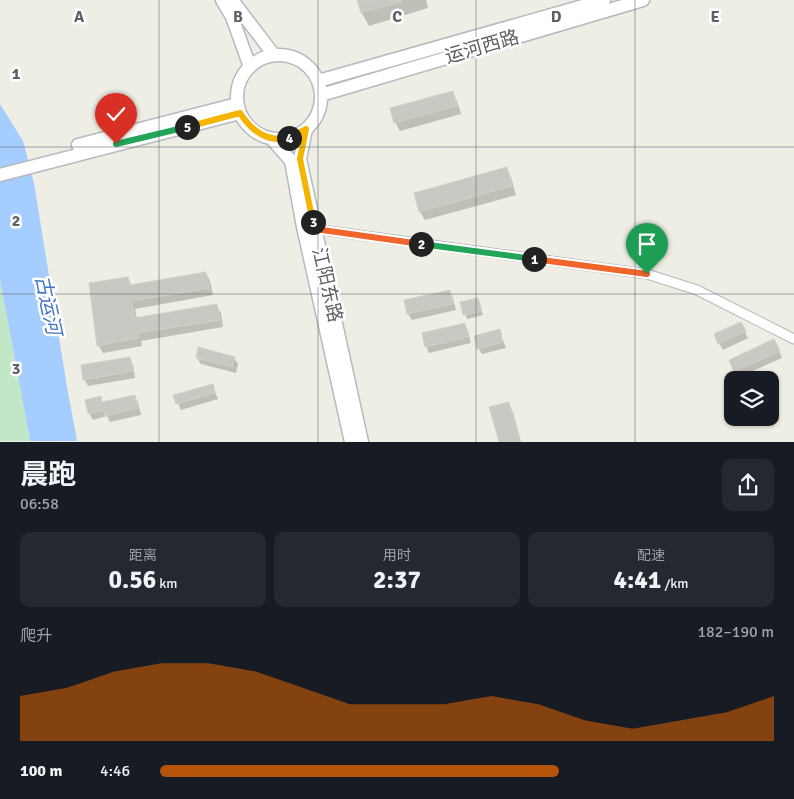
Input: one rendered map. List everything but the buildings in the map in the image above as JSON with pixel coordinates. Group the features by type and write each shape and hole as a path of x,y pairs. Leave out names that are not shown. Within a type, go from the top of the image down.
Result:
{"main road":[{"path":"222,0 232,16 250,67"},
{"path":"232,0 274,55"},
{"name":"运河西路","path":"318,81 604,0"},
{"name":"运河西路","path":"321,95 643,0"},
{"path":"274,55 288,56 300,61 311,70 318,81 321,95 320,108 315,119 306,129 285,139 271,138 258,134 247,125 239,109 237,90 242,78 250,67 261,59 274,55"},
{"path":"0,166 53,156 239,109"},
{"name":"江阳东路","path":"306,129 300,159 362,442"},
{"name":"江阳东路","path":"271,138 291,161 351,442"},
{"path":"0,175 53,156"}],"street":[{"path":"315,229 647,274 697,290 794,339"}],"green space":[{"path":"0,279 30,441 0,441"}],"water":[{"name":"古运河","path":"0,104 23,141 34,183 77,441 30,441 0,279"}],"route":[{"path":"116,144 240,113 247,125 258,134 271,138 285,139 306,129 300,159 315,229 647,274"}]}
